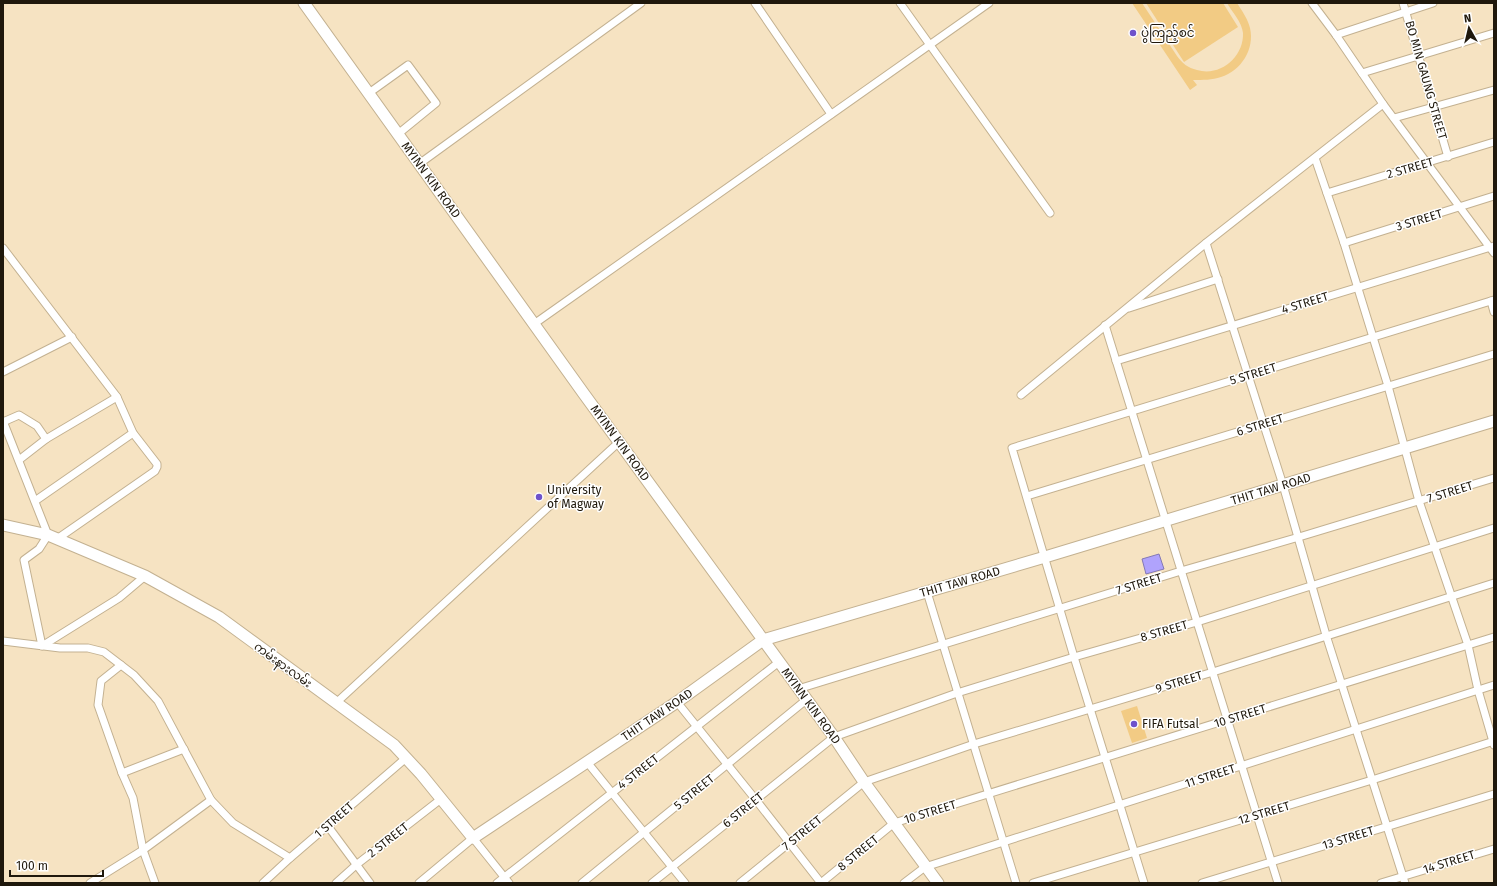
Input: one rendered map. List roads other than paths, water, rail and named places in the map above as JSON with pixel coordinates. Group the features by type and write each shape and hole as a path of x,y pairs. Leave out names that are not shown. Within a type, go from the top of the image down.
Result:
{"street":[{"name":"MYINN KIN ROAD","path":"304,3 798,690"},
{"path":"419,164 641,3"},
{"path":"755,3 831,114"},
{"path":"900,3 1050,213"},
{"path":"534,324 989,3"},
{"path":"1312,3 1336,34 1383,104 1426,163 1493,249"},
{"name":"BO MIN GAUNG STREET","path":"1403,3 1448,157"},
{"path":"1336,34 1433,3"},
{"path":"1362,73 1418,55 1494,34"},
{"path":"368,93 408,65 436,103 398,134"},
{"path":"1394,118 1494,90"},
{"path":"1020,395 1206,243 1383,104"},
{"name":"2 STREET","path":"1327,193 1494,142"},
{"path":"1314,158 1344,243 1373,337 1388,386 1419,501 1468,645 1478,690 1494,743"},
{"name":"3 STREET","path":"1344,243 1494,196"},
{"path":"1206,243 1299,537 1326,635 1404,880"},
{"path":"3,248 117,396 133,433 157,464 155,471 53,537 24,560 42,646"},
{"name":"4 STREET","path":"1116,360 1357,287 1493,249"},
{"path":"1125,309 1218,279"},
{"path":"1492,301 1494,312"},
{"name":"5 STREET","path":"1027,496 1012,448 1492,301"},
{"path":"1105,325 1278,883"},
{"path":"3,372 72,337"},
{"name":"6 STREET","path":"1027,496 1494,354"},
{"path":"19,460 46,439 117,396"},
{"path":"46,439 38,426 19,414 3,422 35,501 53,537"},
{"name":"THIT TAW ROAD","path":"472,838 677,702 763,640 1494,422"},
{"path":"35,501 133,433"},
{"path":"336,703 619,442"},
{"name":"7 STREET","path":"798,690 1181,571 1494,478"},
{"path":"1027,496 1074,657 1144,883"},
{"name":"ကမ်းနားလမ်း","path":"3,525 53,537 145,576 219,617 394,746 421,774 506,880"},
{"name":"8 STREET","path":"834,737 957,693 1074,657 1197,622 1494,528"},
{"path":"42,646 119,598 145,576"},
{"name":"9 STREET","path":"864,782 974,744 1213,672 1494,583"},
{"path":"927,592 1016,883"},
{"name":"10 STREET","path":"894,823 1494,637"},
{"path":"3,642 42,646 88,648 104,652 134,675 158,701 211,800 233,823 290,858"},
{"name":"4 STREET","path":"497,883 506,880 611,793 779,662"},
{"path":"121,665 101,681 98,705 122,773 133,798 143,850 155,883"},
{"name":"11 STREET","path":"925,866 1494,685"},
{"path":"798,690 806,700"},
{"name":"MYINN KIN ROAD","path":"806,700 938,883"},
{"name":"5 STREET","path":"582,883 806,700"},
{"path":"677,702 821,883"},
{"name":"6 STREET","path":"652,883 834,737"},
{"name":"12 STREET","path":"1033,883 1494,743"},
{"path":"122,773 184,749"},
{"name":"1 STREET","path":"263,883 327,825 406,758"},
{"path":"587,762 685,883"},
{"name":"7 STREET","path":"740,883 864,782"},
{"name":"13 STREET","path":"1202,883 1494,794"},
{"name":"2 STREET","path":"336,883 356,865 441,799"},
{"path":"90,883 143,850 211,800"},
{"name":"8 STREET","path":"821,883 894,823"},
{"path":"327,825 370,883"},
{"path":"419,883 472,838"},
{"name":"14 STREET","path":"1381,883 1404,880 1494,849"},
{"path":"904,883 925,866"}],"place":[{"name":"ပွဲကြည့်စင်","path":"1133,33"},
{"name":"University of Magway","path":"539,497"},
{"name":"FIFA Futsal","path":"1134,724"}]}
